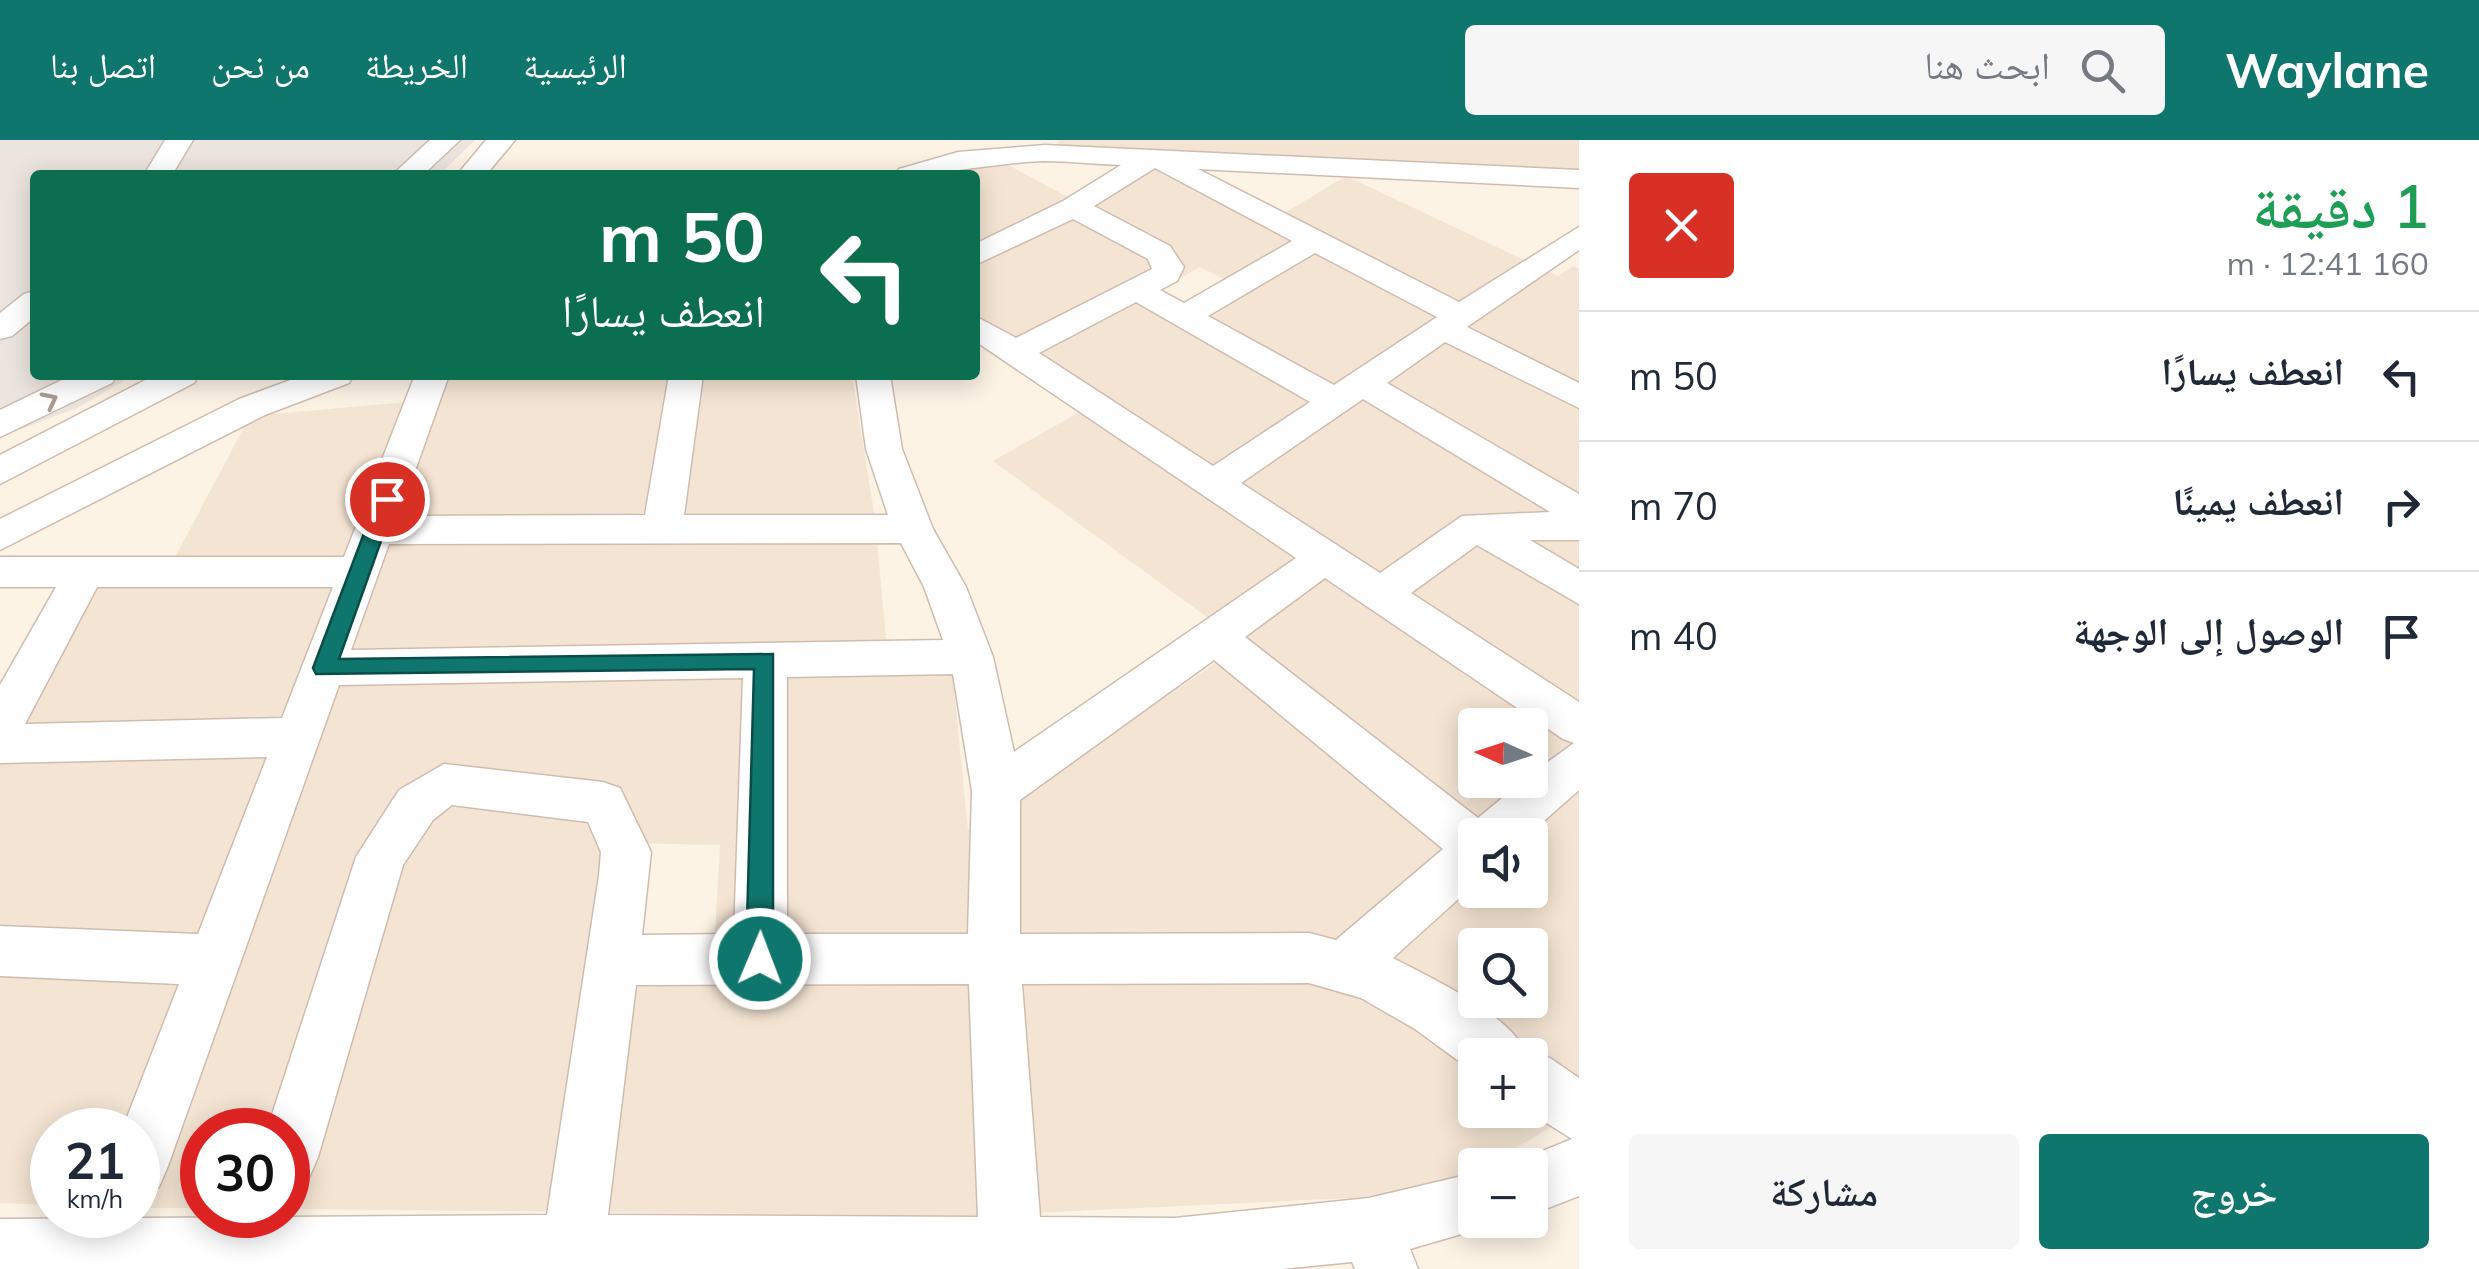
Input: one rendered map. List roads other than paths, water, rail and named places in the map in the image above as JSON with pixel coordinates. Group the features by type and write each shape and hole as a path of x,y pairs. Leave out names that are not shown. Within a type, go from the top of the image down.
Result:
{"street":[{"path":"161,170 179,140"},
{"path":"412,170 446,140"},
{"path":"475,170 501,140"},
{"path":"1344,140 1358,168"},
{"path":"1464,140 1486,174"},
{"path":"925,170 958,160 1045,147 1579,179"},
{"path":"980,254 1073,207 1163,152"},
{"path":"1163,152 1579,397"},
{"path":"1015,352 1166,274 1166,260 1073,207"},
{"path":"1184,317 1315,240"},
{"path":"1213,484 1452,322 1572,249"},
{"path":"1138,291 1184,317 1349,392 1579,512"},
{"path":"0,328 30,306"},
{"path":"980,329 1579,726"},
{"path":"0,425 90,380"},
{"path":"0,471 173,380"},
{"path":"0,536 252,407 325,380"},
{"path":"160,1108 430,380"},
{"path":"662,529 685,380"},
{"path":"873,380 884,449 913,529 945,588 971,657 987,721 996,792 994,957 1011,1250"},
{"path":"1380,594 1476,526 1579,526"},
{"path":"1476,526 1579,589"},
{"path":"0,572 85,572 662,529 913,529"},
{"path":"996,792 1325,558"},
{"path":"0,727 85,572"},
{"path":"1214,636 1458,835"},
{"path":"324,668 971,657"},
{"path":"760,959 766,660"},
{"path":"0,744 299,737"},
{"path":"1513,818 1579,760"},
{"path":"303,1108 381,856 416,804 444,784 604,802 626,852 573,1246"},
{"path":"1343,968 1458,864"},
{"path":"0,950 216,960"},
{"path":"612,960 1289,957 1373,976 1474,1038"},
{"path":"1548,1091 1579,1113"},
{"path":"1548,1177 1579,1166"},
{"path":"310,1234 573,1246 1378,1249 1458,1211"},
{"path":"0,1250 75,1238"}]}
